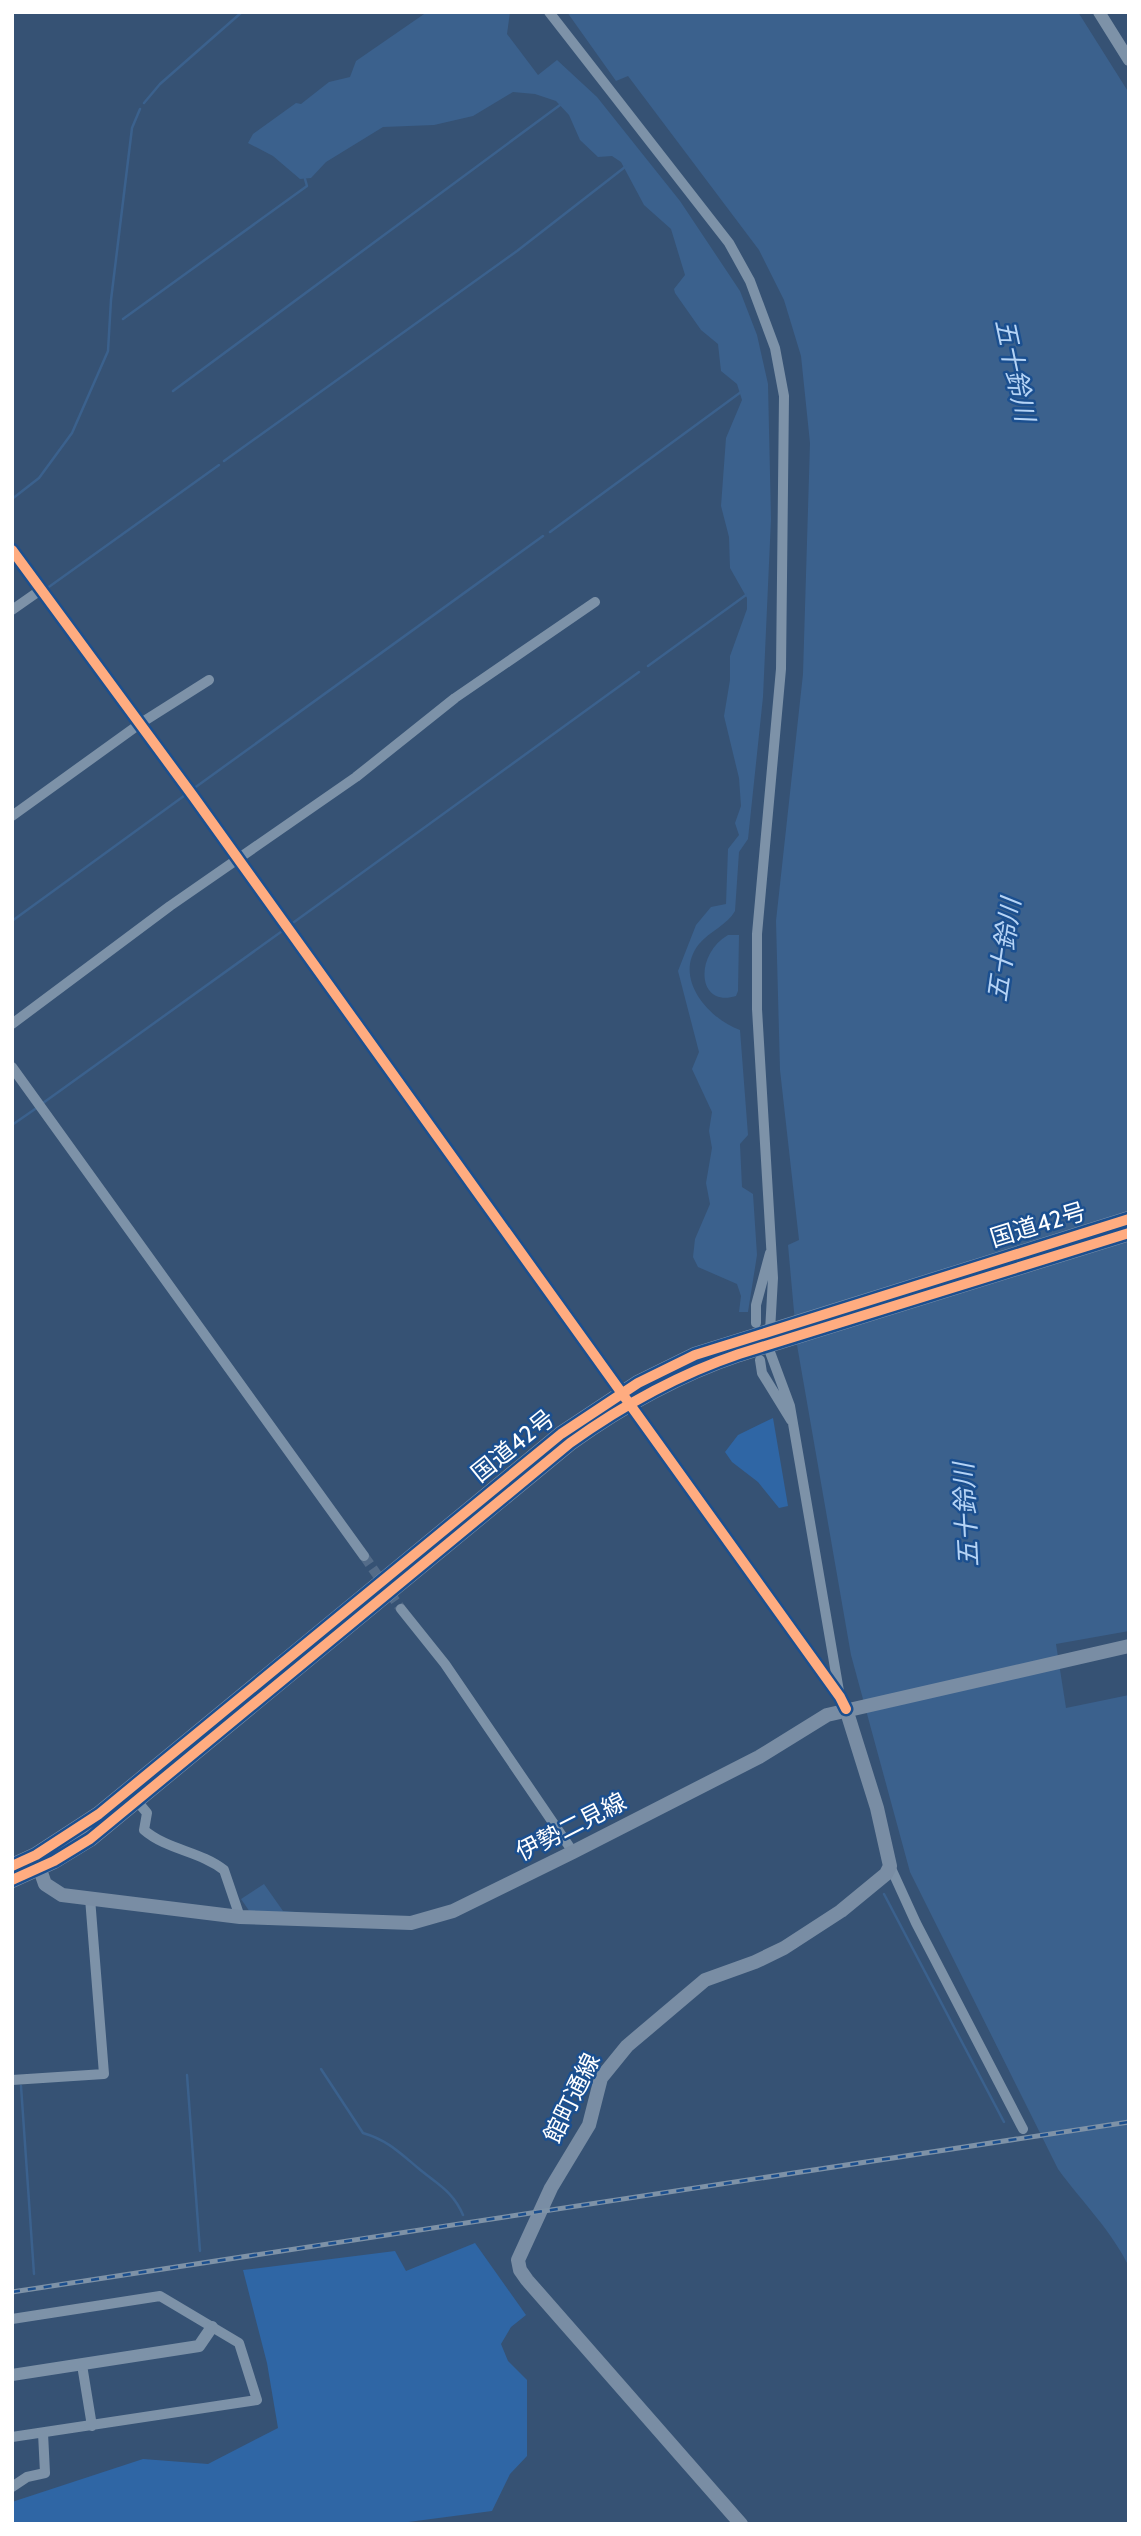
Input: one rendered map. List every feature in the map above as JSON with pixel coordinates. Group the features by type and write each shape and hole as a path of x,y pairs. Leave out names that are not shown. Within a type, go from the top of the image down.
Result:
{"highway":[{"name":"国道42号","path":"12,1880 99,1814 591,1412 666,1368 1129,1219"},
{"name":"国道42号","path":"12,1866 37,1861 90,1839 570,1443 646,1393 772,1333 1129,1233"}],"main road":[{"name":"伊勢二見線","path":"37,1861 44,1882 54,1892 90,1898 240,1917 411,1923 453,1911 573,1852 759,1757 827,1714 848,1704 1129,1646"},
{"path":"848,1704 890,1866"},
{"name":"館町通線","path":"741,2524 527,2280 520,2270 518,2260 551,2188 589,2125 595,2111 601,2078 626,2046 705,1980 784,1948 841,1911 886,1874 890,1866"}],"street":[{"path":"549,12 729,243 750,281 775,348 784,396 781,668 757,934 757,1009 772,1250 772,1333 793,1423 848,1704"},
{"path":"1099,12 1129,60"},
{"path":"12,550 141,723 607,1375"},
{"path":"12,610 42,589"},
{"path":"12,1024 127,937 356,777 455,698 595,602"},
{"path":"12,816 141,723 209,680"},
{"path":"12,1067 364,1556"},
{"path":"772,1250 766,1261 756,1305 772,1333"},
{"path":"760,1360 762,1373 793,1423"},
{"path":"643,1422 848,1704"},
{"path":"401,1609 444,1664 573,1852"},
{"path":"137,1801 147,1813 144,1830 159,1841 201,1856 224,1870 240,1917"},
{"path":"890,1866 916,1923 1023,2129"},
{"path":"12,2080 104,2074 90,1898"},
{"path":"12,2319 160,2296 239,2343 257,2400 12,2437"},
{"path":"12,2375 199,2346 212,2327"},
{"path":"82,2365 92,2426"},
{"path":"12,2487 27,2477 45,2473 43,2433"}],"shaded area":[{"path":"773,1418 788,1506 779,1508 758,1482 732,1462 725,1452 738,1435"},
{"path":"475,2243 526,2315 511,2327 501,2344 508,2361 527,2380 527,2456 510,2474 492,2511 393,2524 12,2524 12,2502 143,2459 208,2464 278,2428 267,2363 243,2270 395,2251 406,2271"}],"water":[{"path":"427,12 510,12 507,34 538,75 557,60 597,97 680,201 740,291 757,335 768,384 771,519 763,697 748,839 739,852 735,911 699,944 692,957 690,970 692,983 706,1007 728,1025 740,1030 748,1135 740,1144 742,1187 753,1194 757,1255 748,1312 739,1312 741,1296 737,1284 698,1267 693,1257 695,1239 710,1204 706,1183 712,1148 709,1131 712,1112 692,1069 699,1052 678,971 696,925 711,907 726,904 728,849 739,835 735,823 741,806 739,778 724,716 730,680 730,656 747,609 747,598 730,568 729,537 721,506 726,438 742,400 737,384 721,371 718,344 701,330 675,293 674,289 685,275 671,229 644,205 621,162 612,156 598,157 580,140 569,115 556,101 535,94 513,92 473,116 434,125 383,127 326,162 311,178 300,179 273,156 248,143 253,134 296,103 301,104 329,82 350,77 356,61"},
{"name":"五十鈴川","path":"567,12 1078,12 1129,93 1129,1631 1056,1644 1066,1708 1129,1695 1129,2267 1105,2229 1058,2169 910,1872 851,1655 797,1345 788,1245 799,1240 780,1070 776,921 803,674 810,443 801,356 784,300 759,250 628,76 616,81"},
{"path":"728,935 739,935 738,991 736,996 723,998 707,987 705,966 717,944"},
{"path":"264,1884 283,1911 308,1913 252,1915 241,1899"}],"waterway":[{"path":"144,103 160,84 242,12"},
{"path":"173,391 560,105"},
{"path":"12,499 39,478 72,433 108,351 111,300 132,128 140,109"},
{"path":"224,461 517,251 625,167"},
{"path":"123,319 307,186 305,179"},
{"path":"550,532 741,392"},
{"path":"46,589 219,465"},
{"path":"193,789 543,536"},
{"path":"648,666 746,595"},
{"path":"290,925 639,672"},
{"path":"12,921 188,793"},
{"path":"43,1103 285,929"},
{"path":"12,1125 38,1107"},
{"path":"884,1894 1004,2122"},
{"path":"321,2069 363,2133 392,2147 438,2184 454,2200 463,2215"},
{"path":"187,2075 200,2251"},
{"path":"21,2086 34,2274"}],"tunnel":[{"path":"607,1375 643,1422"},
{"path":"364,1556 401,1609"}],"railway":[{"path":"12,2292 1129,2122"}],"cycle path":[{"path":"12,550 193,796 840,1697 846,1709"},
{"path":"12,1866 36,1855 99,1814 561,1434 638,1383 695,1355 1129,1219"},
{"path":"12,1880 54,1861 90,1839 570,1443 630,1404 672,1381 739,1354 1129,1233"}]}
